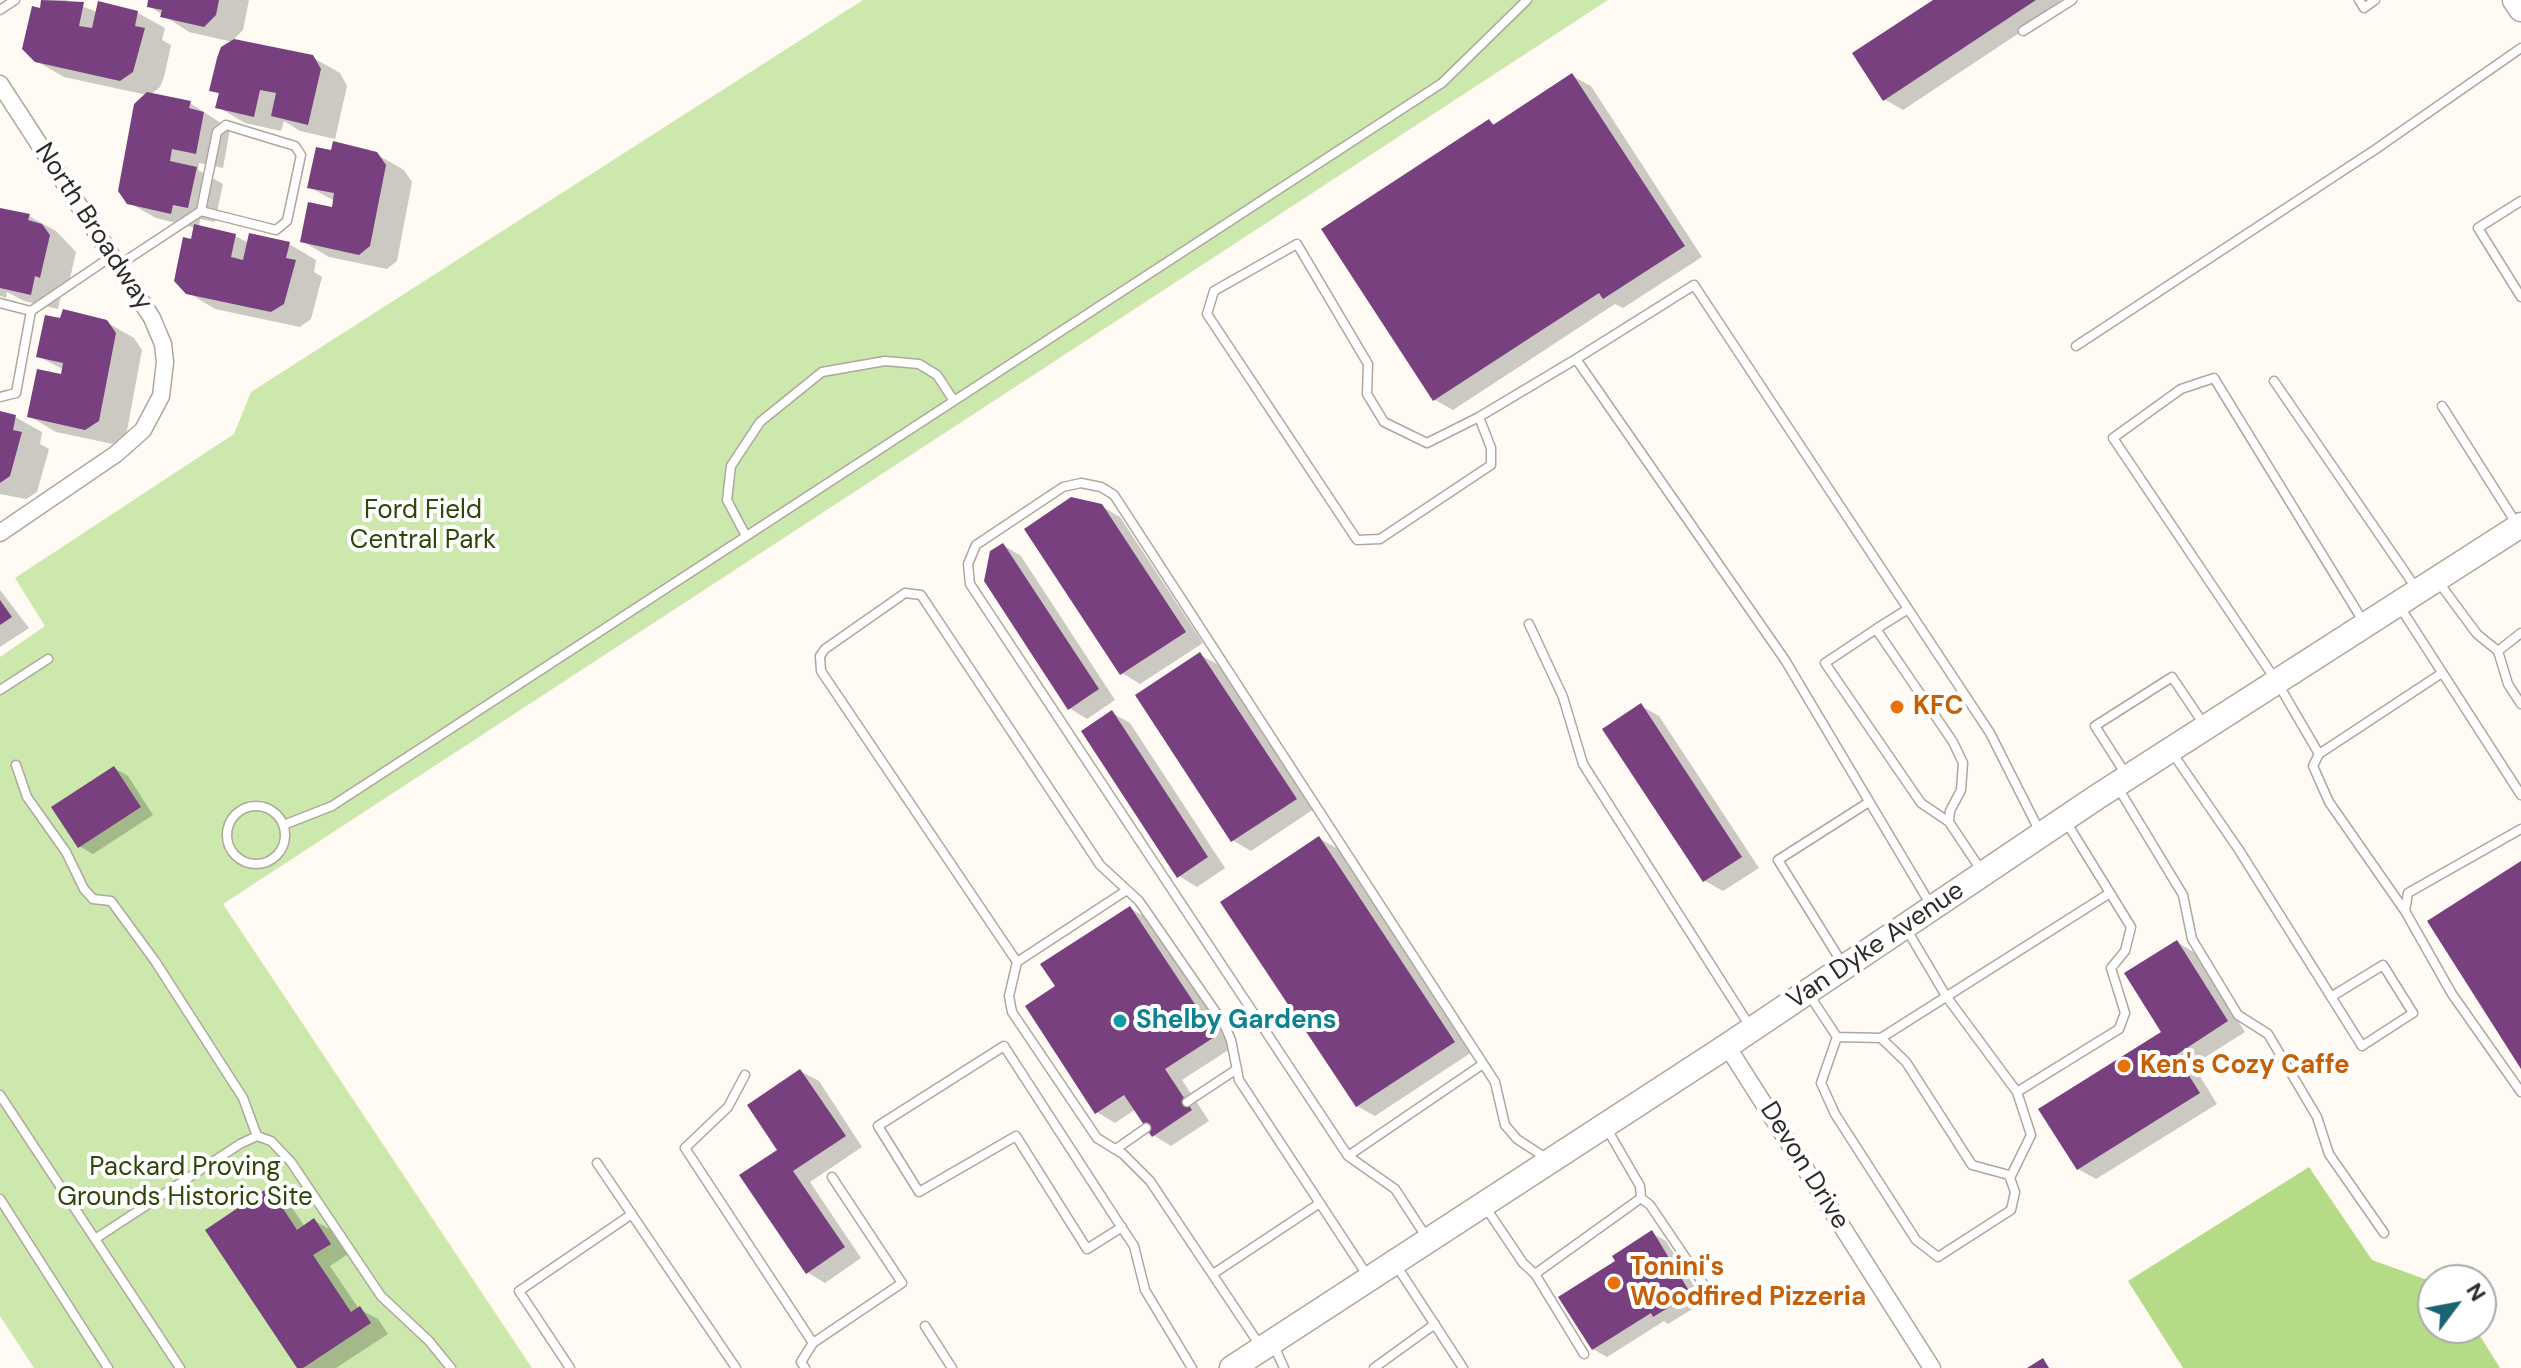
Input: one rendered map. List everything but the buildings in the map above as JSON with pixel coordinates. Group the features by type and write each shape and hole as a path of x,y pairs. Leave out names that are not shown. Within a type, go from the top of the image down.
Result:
{"main road":[{"path":"2515,0 2521,9"},
{"name":"Van Dyke Avenue","path":"1232,1368 1727,1046 2122,781 2520,526"}],"street":[{"name":"North Broadway","path":"0,84 159,331 164,378 157,408 136,438 0,533"},
{"name":"Devon Drive","path":"1727,1046 1932,1368"}],"lane":[{"path":"0,10 15,0"},
{"path":"286,824 332,806 1442,83 1527,0"},
{"path":"2023,31 2072,0"},
{"path":"2359,0 2364,8 2375,0"},
{"path":"2076,346 2376,149 2521,48"},
{"path":"0,303 31,311 201,211 276,230 287,221 301,155 295,146 226,125 217,132 201,211"},
{"path":"2521,201 2478,228 2521,297"},
{"path":"1479,417 1491,448 1491,465 1380,539 1357,540 1207,314 1214,291 1297,244 1333,300 1368,364 1367,394 1384,422 1427,443 1479,417 1694,285 1990,733 2041,835"},
{"path":"0,397 16,393 31,311"},
{"path":"1576,359 1785,660 1932,908"},
{"path":"746,536 727,500 731,466 760,422 822,372 885,361 919,364 937,375 954,401"},
{"path":"2319,754 2277,682 2113,438 2181,389 2214,378 2366,625"},
{"path":"2274,381 2428,585 2498,651 2508,684 2521,704"},
{"path":"2442,406 2520,526"},
{"path":"1429,1240 1395,1189 1348,1156 970,584 968,564 976,545 1063,487 1081,483 1101,487 1114,495 1495,1082 1505,1125 1517,1139 1550,1161"},
{"path":"1017,962 821,671 820,656 825,649 905,593 921,595 1100,865 1139,901 1224,1024 1239,1080 1370,1278"},
{"path":"2398,604 2521,795"},
{"path":"1908,609 1825,663 1921,803 1949,822 1984,873"},
{"path":"1529,624 1563,697 1583,764 1752,1029"},
{"path":"1876,629 1953,742 1963,763 1961,790 1950,811 1949,822"},
{"path":"2498,651 2521,633"},
{"path":"0,690 48,659"},
{"path":"2442,673 2319,754 2313,766 2329,802 2405,911 2452,994 2521,1092"},
{"path":"2206,727 2172,677 2095,726 2183,895 2192,939 2238,1015 2268,1034 2317,1117 2329,1154 2384,1233"},
{"path":"2170,750 2239,850 2331,997 2362,1046 2413,1013 2383,965 2331,997"},
{"path":"16,765 27,797 66,852 84,889 93,899 111,901 155,961 243,1098 257,1136"},
{"path":"1844,967 1778,860 1869,802"},
{"path":"258,806 271,810 286,824 286,839 280,852 267,863 240,862 232,853 226,835 231,818 245,808 258,806"},
{"path":"2017,1092 2119,1029 2125,1013 2111,968 2125,951 2131,927 2065,819"},
{"path":"2405,911 2408,893 2521,829"},
{"path":"1127,890 1017,962 1009,996 1012,1012 1097,1138 1116,1149 1150,1181 1213,1274 1284,1368"},
{"path":"1837,1037 1881,1038 2110,893"},
{"path":"1837,1037 1821,1083 1835,1114 1916,1240 1938,1257 2011,1210 2015,1192 2010,1178 2031,1135 2017,1092 1946,996 1905,926"},
{"path":"1808,992 1837,1037"},
{"path":"1881,1038 1906,1062 1972,1165 2010,1178"},
{"path":"1122,1227 1087,1249 1016,1136 919,1192 878,1126 1004,1046 1122,1227 1134,1246 1145,1290 1192,1368"},
{"path":"1348,1156 1483,1064"},
{"path":"1187,1102 1237,1069"},
{"path":"745,1075 728,1107 685,1148 813,1343"},
{"path":"0,1095 180,1368"},
{"path":"1605,1125 1640,1186 1641,1198 1650,1205 1704,1285"},
{"path":"1116,1149 1146,1128"},
{"path":"95,1239 240,1144 257,1136 271,1141 291,1162 381,1296 429,1341 451,1368"},
{"path":"597,1163 736,1368"},
{"path":"805,1368 801,1362 813,1343 902,1283 832,1177"},
{"path":"1535,1274 1641,1198"},
{"path":"0,1199 108,1368"},
{"path":"1213,1274 1320,1203"},
{"path":"1483,1204 1523,1263 1535,1274 1584,1354"},
{"path":"570,1368 519,1291 632,1214"},
{"path":"1394,1262 1463,1368"},
{"path":"1374,1368 1435,1324"},
{"path":"925,1326 952,1368"}],"green space":[{"name":"Ford Field Central Park","path":"863,0 1608,0 223,904 532,1368 34,1368 0,1316 0,657 45,626 15,578 234,434 251,392"},
{"path":"2309,1167 2372,1260 2417,1276 2417,1344 2485,1344 2500,1368 2183,1368 2128,1281"}],"place":[{"name":"KFC","path":"1897,707"},
{"name":"Shelby Gardens","path":"1120,1021"},
{"name":"Ken's Cozy Caffe","path":"2124,1066"},
{"name":"Tonini's Woodfired Pizzeria","path":"1614,1283"}],"park label":[{"name":"Packard Proving Grounds Historic Site","path":"185,1183"}]}
